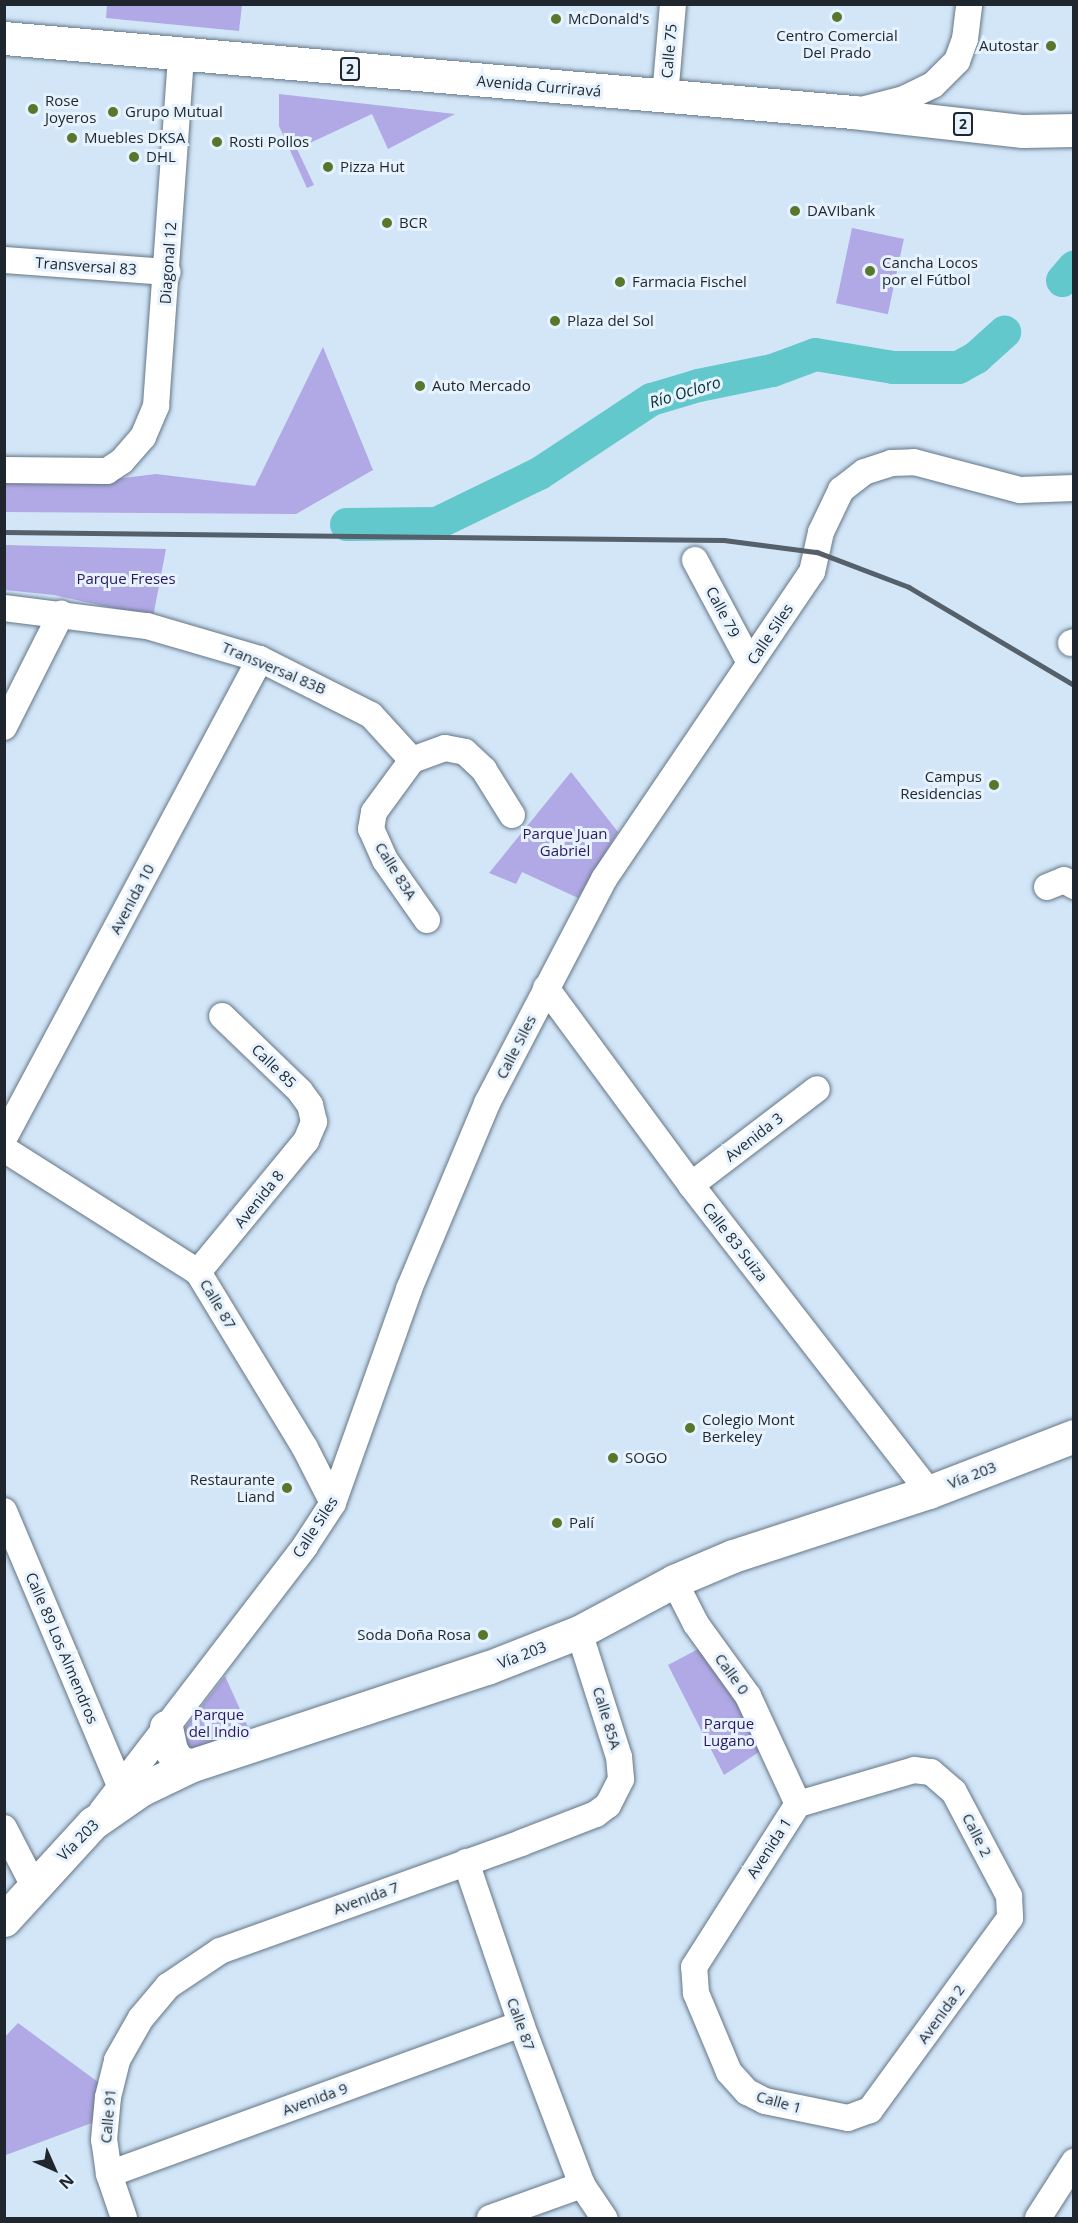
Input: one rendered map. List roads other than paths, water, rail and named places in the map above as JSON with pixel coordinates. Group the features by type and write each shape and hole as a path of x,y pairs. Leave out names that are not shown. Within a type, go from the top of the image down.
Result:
{"main road":[{"name":"Avenida Curriravá","path":"4,38 854,112 1023,131 1074,130"},
{"name":"Vía 203","path":"4,1920 93,1823 142,1789 190,1766 487,1668 579,1632 674,1581 733,1556 929,1492 1074,1436"},
{"path":"166,1727 171,1750 177,1760 190,1766"}],"street":[{"name":"Calle 75","path":"665,97 673,4"},
{"path":"854,112 904,99 933,85 957,62 965,39 969,4"},
{"name":"Diagonal 12","path":"4,470 107,471 122,461 143,437 156,406 168,272 181,55"},
{"name":"Transversal 83","path":"4,260 168,272"},
{"name":"Calle Siles","path":"93,1823 333,1503 409,1289 487,1103 604,879 812,572 830,508 841,490 864,472 891,463 914,462 1020,490 1074,488"},
{"name":"Calle 79","path":"695,560 750,663"},
{"name":"Transversal 83B","path":"4,608 147,626 260,659 371,715 412,760"},
{"path":"4,727 61,614"},
{"name":"Avenida 10","path":"4,1138 260,659"},
{"path":"412,760 445,748 465,752 484,770 512,814"},
{"name":"Calle 83A","path":"412,760 374,812 371,829 385,860 428,920"},
{"path":"1047,887 1064,880 1074,886"},
{"name":"Calle 83 Suiza","path":"546,988 692,1185 929,1492"},
{"name":"Calle 85","path":"222,1016 300,1091 310,1105 314,1122"},
{"name":"Avenida 3","path":"692,1185 817,1089"},
{"name":"Avenida 8","path":"198,1272 306,1141 314,1122"},
{"name":"Calle 87","path":"4,1149 198,1272 304,1446 333,1503"},
{"name":"Calle 89 Los Almendros","path":"4,1511 120,1785"},
{"name":"Calle 0","path":"674,1581 696,1624 748,1696 798,1804"},
{"name":"Calle 85A","path":"579,1632 619,1757 621,1779 608,1804"},
{"name":"Avenida 1","path":"694,1981 694,1967 700,1955 798,1804 914,1770 930,1772"},
{"name":"Calle 2","path":"930,1772 954,1791 1011,1907"},
{"name":"Avenida 7","path":"141,2018 168,1986 220,1951 596,1814 608,1804"},
{"path":"4,1828 34,1886"},
{"name":"Calle 87","path":"466,1862 520,2024 582,2185 604,2218"},
{"name":"Avenida 2","path":"862,2114 877,2104 1010,1918 1011,1907"},
{"name":"Calle 1","path":"694,1981 729,2072 747,2092 765,2101 848,2118 862,2114"},
{"name":"Calle 91","path":"124,2218 109,2174 104,2140 108,2097 117,2060 141,2018"},
{"name":"Avenida 9","path":"109,2174 520,2024"},
{"path":"1038,2218 1074,2162"},
{"path":"490,2218 582,2185"}],"waterway":[{"name":"Río Ocloro","path":"1062,280 1074,266"},
{"name":"Río Ocloro","path":"346,524 436,523 539,473 651,399 698,385 772,370 815,354 893,367 958,367 976,357 1004,332"}],"railway":[{"path":"4,532 724,540 817,552 909,587 1074,685"}],"place":[{"name":"Centro Comercial Del Prado","path":"837,17"},
{"name":"McDonald's","path":"556,19"},
{"name":"Autostar","path":"1051,46"},
{"name":"Rose Joyeros","path":"33,109"},
{"name":"Grupo Mutual","path":"113,112"},
{"name":"Muebles DKSA","path":"72,138"},
{"name":"Rosti Pollos","path":"217,142"},
{"name":"DHL","path":"134,157"},
{"name":"Pizza Hut","path":"328,167"},
{"name":"DAVIbank","path":"795,211"},
{"name":"BCR","path":"387,223"},
{"name":"Cancha Locos por el Fútbol","path":"870,271"},
{"name":"Farmacia Fischel","path":"620,282"},
{"name":"Plaza del Sol","path":"555,321"},
{"name":"Auto Mercado","path":"420,386"},
{"name":"Campus Residencias","path":"994,785"},
{"name":"Colegio Mont Berkeley","path":"690,1428"},
{"name":"SOGO","path":"613,1458"},
{"name":"Restaurante Liand","path":"287,1488"},
{"name":"Palí","path":"557,1523"},
{"name":"Soda Doña Rosa","path":"483,1635"}],"park label":[{"name":"Parque Freses","path":"126,579"},
{"name":"Parque Juan Gabriel","path":"565,842"},
{"name":"Parque del Indio","path":"219,1722"},
{"name":"Parque Lugano","path":"729,1732"}]}
